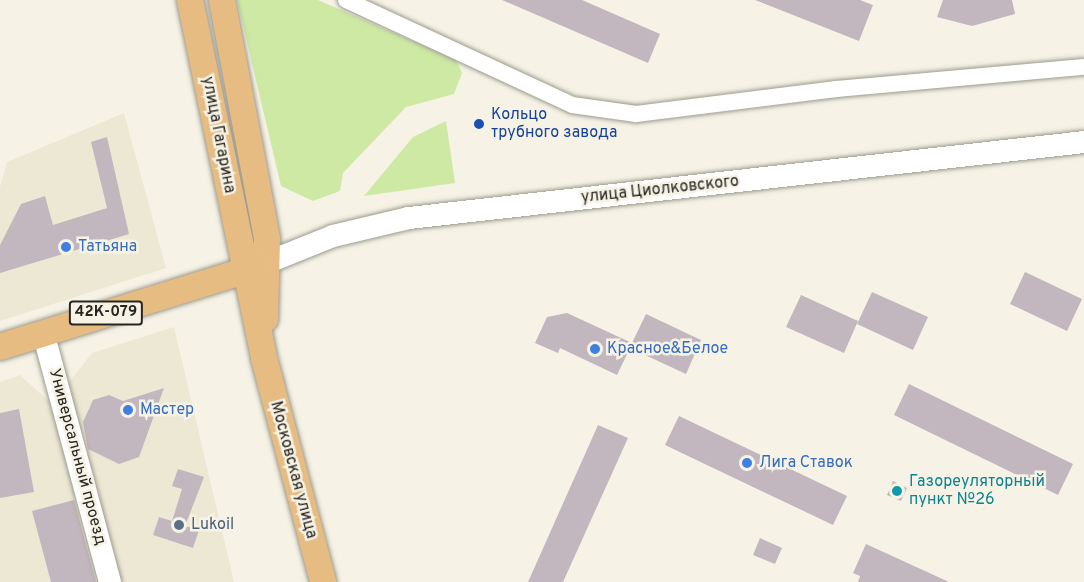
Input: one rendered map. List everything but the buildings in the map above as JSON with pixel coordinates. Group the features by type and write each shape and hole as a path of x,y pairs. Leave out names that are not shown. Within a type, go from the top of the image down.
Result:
{"main road":[{"name":"улица Гагарина","path":"189,0 255,267"},
{"name":"улица Гагарина","path":"222,0 267,239 255,267"},
{"name":"улица Циолковского","path":"255,267 333,236 408,218 1084,142"},
{"name":"42К-079","path":"0,347 255,267"},
{"name":"Московская улица","path":"255,267 264,358 323,582"},
{"name":"Универсальный проезд","path":"43,332 110,582"}],"street":[{"path":"346,0 572,105 636,114 836,89 1084,67"}],"shaded area":[{"path":"124,113 166,268 0,321 0,187 7,162"},
{"path":"174,327 234,582 117,582 66,386 92,353"},
{"path":"20,375 55,407 100,582 0,582 0,382"}],"green space":[{"path":"237,0 318,0 456,60 462,73 454,94 406,107 343,173 340,191 313,201 281,186"},
{"path":"446,121 455,183 364,196 413,137"}],"place":[{"name":"Кольцо трубного завода","path":"479,124"},
{"name":"Татьяна","path":"66,247"},
{"name":"Красное&Белое","path":"595,349"},
{"name":"Мастер","path":"128,410"},
{"name":"Лига Ставок","path":"747,463"},
{"name":"Газореуляторный пункт №26","path":"897,491"},
{"name":"Lukoil","path":"179,525"}]}
